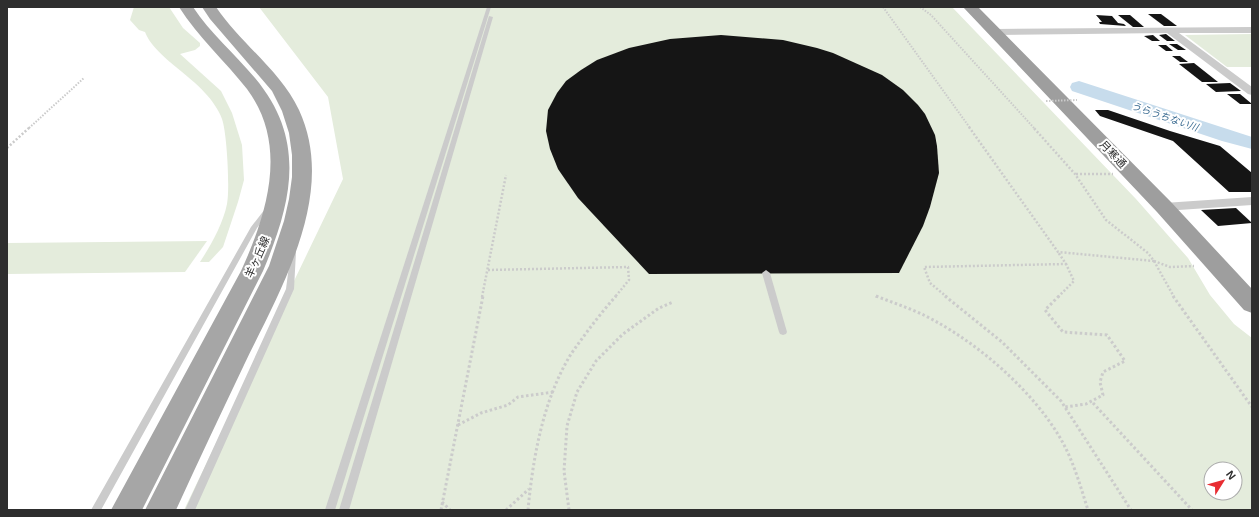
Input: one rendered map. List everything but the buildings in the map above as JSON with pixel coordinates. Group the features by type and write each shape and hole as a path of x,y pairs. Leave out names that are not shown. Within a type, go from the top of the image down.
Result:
{"highway":[{"name":"月寒通","path":"970,7 1164,207 1252,304"}],"main road":[{"name":"羊ヶ丘線","path":"126,510 252,271 268,233 278,196 280,154 277,134 269,112 255,89 194,21 186,7"},
{"path":"160,510 280,266 290,238 301,196 303,163 298,132 293,114 279,89 215,16 209,7"}],"street":[{"path":"995,32 1252,30"},
{"path":"1170,31 1252,92"},
{"path":"1164,207 1252,201"}],"lane":[{"path":"330,510 489,7"},
{"path":"344,510 494,7"},
{"path":"96,510 254,227 278,196"},
{"path":"190,510 290,289 297,210"},
{"path":"766,274 783,332"}],"path":[{"path":"883,7 1066,264 1074,281 1045,310 1063,332 1108,335 1125,361 1103,372 1100,382 1103,395 1093,403 1065,407"},
{"path":"920,7 931,15 1075,174 1106,220 1148,253 1172,294 1252,407"},
{"path":"7,148 84,78"},
{"path":"1046,101 1077,100"},
{"path":"1075,174 1114,174"},
{"path":"441,510 506,175"},
{"path":"1058,252 1154,261 1170,267 1194,266"},
{"path":"1066,264 924,267 930,283 1002,342 1061,401 1131,510"},
{"path":"488,270 628,267 629,280 611,300 570,356 554,392 540,431 530,488 528,510"},
{"path":"876,296 916,311 952,332 982,353 1037,406 1059,437 1077,474 1088,510"},
{"path":"569,510 564,471 567,426 577,392 596,361 623,334 659,308 673,302"},
{"path":"457,426 481,413 508,405 518,398 554,392"},
{"path":"1093,403 1192,510"},
{"path":"506,510 530,488"},
{"path":"442,502 450,510"}],"green space":[{"path":"134,7 169,7 183,28 200,43 200,46 195,50 180,54 221,91 232,113 242,145 244,180 238,202 223,247 209,262 200,262 220,227 228,197 227,148 222,119 217,108 207,95 164,56 149,40 145,32 139,30 130,20"},
{"path":"259,7 952,7 1136,199 1188,258 1210,295 1234,324 1252,338 1252,510 184,510 343,179 328,97"},
{"path":"1252,34 1252,67 1227,67 1185,35"},
{"path":"207,241 185,272 7,274 7,243"}],"waterway":[{"name":"うらうちない川","path":"1079,87 1229,137 1252,143"}]}
